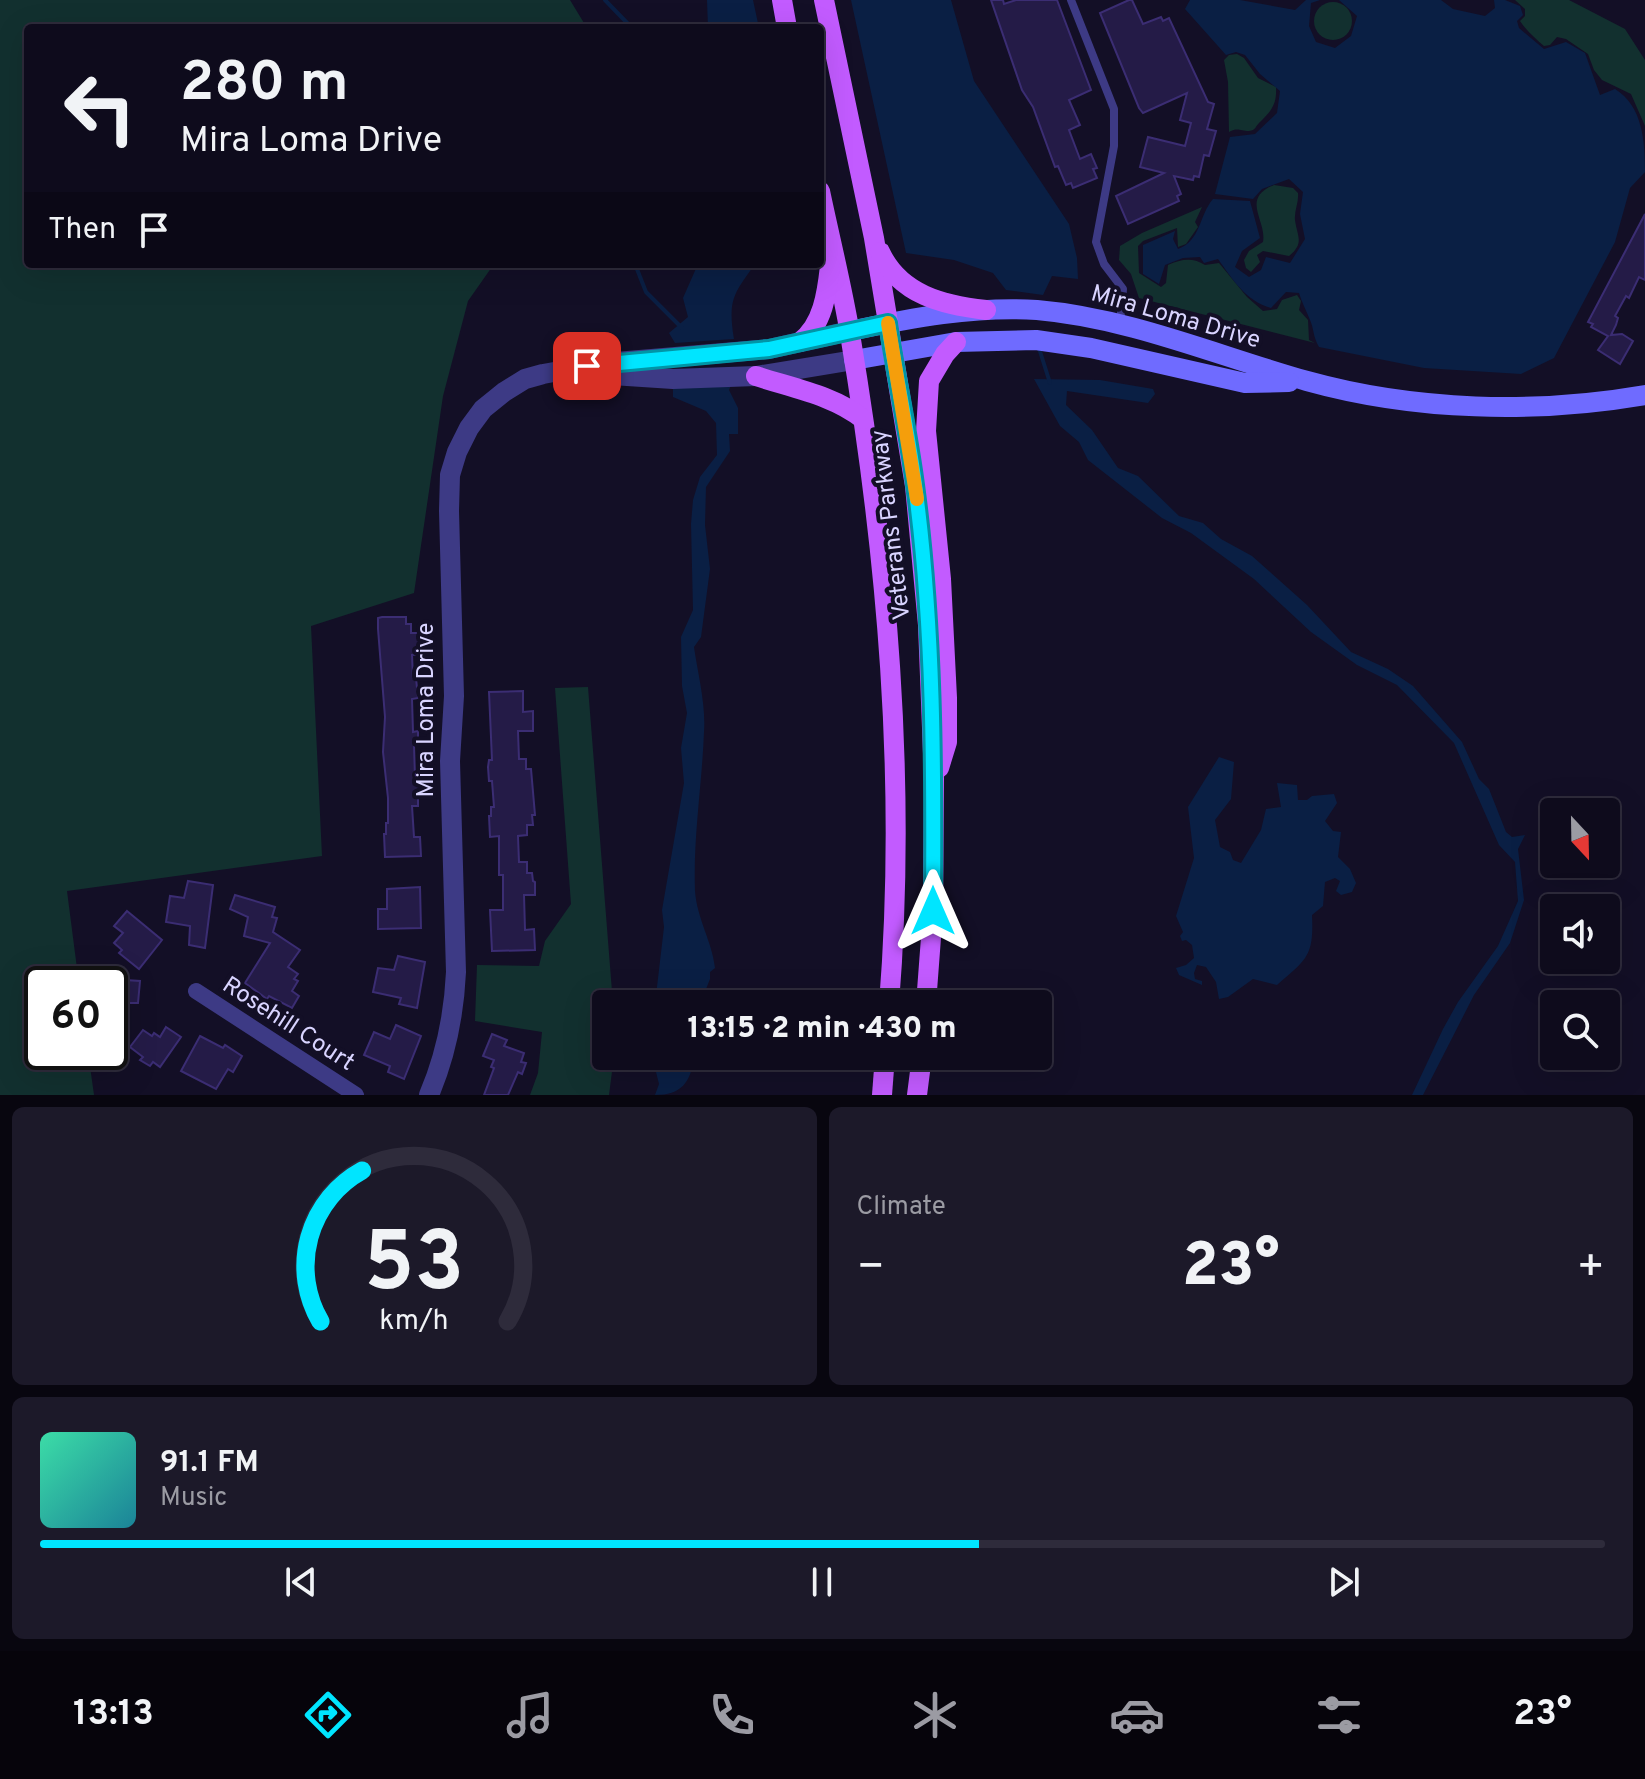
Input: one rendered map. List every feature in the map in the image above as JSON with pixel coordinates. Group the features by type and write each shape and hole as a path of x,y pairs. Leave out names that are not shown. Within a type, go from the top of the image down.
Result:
{"main road":[{"path":"782,0 786,24"},
{"name":"Veterans Parkway","path":"824,0 874,238 915,486 928,625 934,783 933,911 927,990"},
{"name":"Veterans Parkway","path":"824,211 850,331 888,629 896,784 896,915 890,990"},
{"path":"874,238 887,267 899,281 922,295 951,306 986,310"},
{"path":"800,342 814,329 827,291 832,250"},
{"name":"Mira Loma Drive","path":"850,331 986,310 1018,309 1120,324 1309,382 1387,397 1468,405 1571,404 1645,395"},
{"name":"Mira Loma Drive","path":"854,360 956,342 1015,339 1065,344 1245,383 1309,382"},
{"path":"934,783 947,742 947,698 941,579 926,431 929,381 956,342"},
{"path":"745,377 832,400 863,419"},
{"path":"882,1095 884,1070"},
{"path":"917,1095 920,1070"}],"street":[{"name":"Mira Loma Drive","path":"429,1095 449,1039 455,1005 450,761 454,696 450,475 469,428 483,409 525,379 604,363 738,353 850,331"},
{"name":"Mira Loma Drive","path":"553,372 673,379 745,377 854,360"},
{"name":"Rosehill Court","path":"196,991 356,1095"}],"lane":[{"path":"1071,0 1114,109 1112,159 1096,242 1104,264 1123,289 1120,324"}],"green space":[{"path":"0,0 570,0 585,24 24,24 24,268 491,268 468,301 443,396 414,593 311,626 322,856 67,891 77,966 24,966 24,1070 91,1070 94,1095 0,1095"},
{"path":"1515,0 1569,0 1625,29 1645,60 1645,126 1631,94 1602,80 1588,54 1566,39 1557,37 1550,45 1544,46 1534,37 1520,21 1525,16 1525,9"},
{"path":"1333,2 1347,7 1352,21 1347,35 1333,40 1319,35 1314,21 1319,7"},
{"path":"1237,54 1244,58 1258,78 1276,87 1276,93 1272,107 1254,129 1229,132 1228,82 1224,60 1229,55"},
{"path":"1274,185 1293,188 1298,193 1295,217 1297,247 1289,256 1263,251 1257,255 1260,262 1251,272 1244,260 1249,251 1263,242 1257,210 1258,197"},
{"path":"1202,207 1195,222 1198,227 1186,244 1178,247 1177,228 1143,241 1138,246 1139,273 1161,287 1166,283 1168,265 1187,260 1205,265 1219,263 1263,311 1277,309 1282,300 1297,295 1301,301 1299,310 1308,320 1309,340 1315,343 1139,298 1131,274 1119,260 1120,246"},
{"path":"588,687 612,990 592,990 592,1070 612,1070 609,1095 530,1095 538,1073 542,1032 475,1021 477,965 539,966 545,941 571,904 555,688"}],"water":[{"path":"707,0 753,0 758,24 708,24"},
{"path":"851,0 951,0 974,81 1069,224 1077,258 1078,279 1052,276 1043,295 1006,290 993,273 954,260 906,253"},
{"path":"1190,0 1240,0 1295,10 1306,0 1320,0 1311,3 1309,26 1316,42 1335,48 1351,36 1357,16 1339,0 1441,0 1453,9 1485,16 1495,8 1494,0 1505,0 1520,6 1523,15 1517,21 1519,28 1544,49 1566,42 1585,53 1600,95 1615,89 1632,105 1643,137 1645,172 1630,188 1615,242 1554,358 1521,374 1424,368 1319,347 1299,293 1286,292 1271,308 1262,305 1241,289 1218,259 1204,263 1200,257 1183,258 1165,265 1159,284 1143,274 1143,245 1175,231 1173,239 1178,249 1186,245 1213,199 1250,201 1260,238 1242,251 1235,267 1249,277 1261,270 1266,257 1290,263 1305,239 1300,214 1303,192 1289,179 1262,189 1253,199 1215,194 1230,137 1255,134 1277,113 1280,91 1260,74 1245,55 1236,52 1226,55 1185,9"},
{"path":"696,268 752,268 734,298 734,339 675,343 669,333 688,317 683,298"},
{"path":"737,370 729,390 738,408 738,434 729,434 730,451 706,487 705,525 710,569 701,637 694,647 704,721 695,891 715,968 710,972 706,990 657,990 664,927 662,910 684,783 681,748 687,713 682,686 681,637 693,610 693,500 700,477 717,455 716,423 706,411 673,397 673,373"},
{"path":"1034,379 1100,380 1153,389 1155,394 1148,403 1067,391 1066,405 1092,430 1118,468 1138,476 1179,516 1203,523 1221,539 1252,556 1307,605 1351,652 1388,669 1413,686 1462,742 1479,779 1489,789 1506,832 1512,837 1525,835 1518,849 1524,900 1510,943 1474,995 1423,1095 1412,1095 1443,1029 1458,1002 1498,946 1518,901 1515,862 1499,845 1454,743 1397,685 1357,665 1311,632 1254,579 1191,533 1162,518 1088,460 1079,442 1060,426"},
{"path":"1219,757 1234,762 1231,799 1215,820 1220,847 1230,852 1233,860 1241,863 1261,830 1266,809 1281,807 1277,783 1297,785 1298,800 1334,794 1337,803 1325,821 1333,831 1341,832 1338,857 1350,869 1356,883 1352,892 1341,895 1336,891 1340,881 1335,878 1325,882 1323,906 1312,915 1310,948 1302,962 1277,985 1253,979 1228,997 1219,999 1216,982 1206,967 1197,965 1194,973 1195,979 1202,981 1202,985 1179,975 1176,968 1194,958 1192,945 1186,940 1182,941 1180,936 1183,932 1176,916 1194,858 1188,807"},
{"path":"656,1070 691,1070 683,1086 672,1093 655,1095 659,1084"}],"building":[{"path":"991,0 1003,0 1004,4 1016,0 1057,0 1091,90 1069,100 1080,125 1069,130 1080,159 1091,154 1097,168 1093,169 1097,178 1073,188 1071,183 1066,185 1058,166 1055,167 1033,107 1022,90"},
{"path":"1132,0 1143,24 1161,17 1163,21 1169,18 1208,102 1214,104 1207,129 1216,131 1209,156 1204,155 1199,177 1194,176 1193,180 1174,176 1181,194 1177,196 1179,201 1128,224 1116,196 1164,173 1140,167 1148,137 1185,146 1191,123 1180,120 1187,93 1143,113 1139,108 1100,13"},
{"path":"1645,214 1645,280 1639,277 1629,298 1626,296 1615,316 1618,318 1611,335 1622,334 1633,341 1620,364 1598,350 1608,336 1588,322"},
{"path":"406,617 406,624 411,624 411,633 420,633 420,654 412,655 418,698 412,699 413,732 418,731 418,745 414,745 415,778 417,785 420,785 420,797 418,806 412,806 414,837 420,837 421,856 385,857 388,798 378,629 378,618"},
{"path":"523,691 523,712 533,711 533,731 518,731 519,759 526,759 526,769 531,769 535,815 532,815 533,825 527,825 527,835 518,836 519,862 527,862 527,873 532,873 535,882 535,895 524,895 525,930 534,929 535,950 492,951 490,910 503,910 503,875 499,875 499,836 490,837 489,816 491,807 494,807 488,767 489,760 492,760 489,692"},
{"path":"188,881 213,885 205,948 189,945 190,926 166,922 170,896 184,898"},
{"path":"420,887 421,928 378,929 378,909 387,909 387,889"},
{"path":"235,895 275,907 272,917 277,918 273,932 300,950 288,967 298,974 292,991 299,996 292,1008 269,996 267,999 245,983 270,943 244,936 248,917 230,909"},
{"path":"127,911 162,940 139,969 119,953 122,950 114,943 123,933 114,926"},
{"path":"398,956 425,962 417,1008 399,1004 401,998 373,992 378,968 394,970"},
{"path":"128,980 140,981 138,1003 129,1003 128,1022"},
{"path":"396,1025 421,1036 404,1079 388,1072 390,1066 364,1055 374,1032 390,1039"},
{"path":"166,1027 181,1037 160,1067 153,1062 150,1066 140,1060 143,1057 130,1047 143,1030 160,1037"},
{"path":"492,1034 507,1040 504,1046 524,1053 521,1062 526,1063 522,1074 518,1072 508,1095 484,1095 494,1068 491,1067 494,1060 483,1056"},
{"path":"200,1036 223,1048 225,1045 242,1056 233,1072 228,1069 216,1089 181,1071"}],"waterway":[{"path":"605,0 628,24"},
{"path":"637,268 646,292 682,328"},
{"path":"1038,345 1050,383"}],"slow traffic":[{"path":"888,323 917,499"}],"route":[{"path":"587,366 769,349 888,323 915,486 928,625 934,779 933,911"}]}
